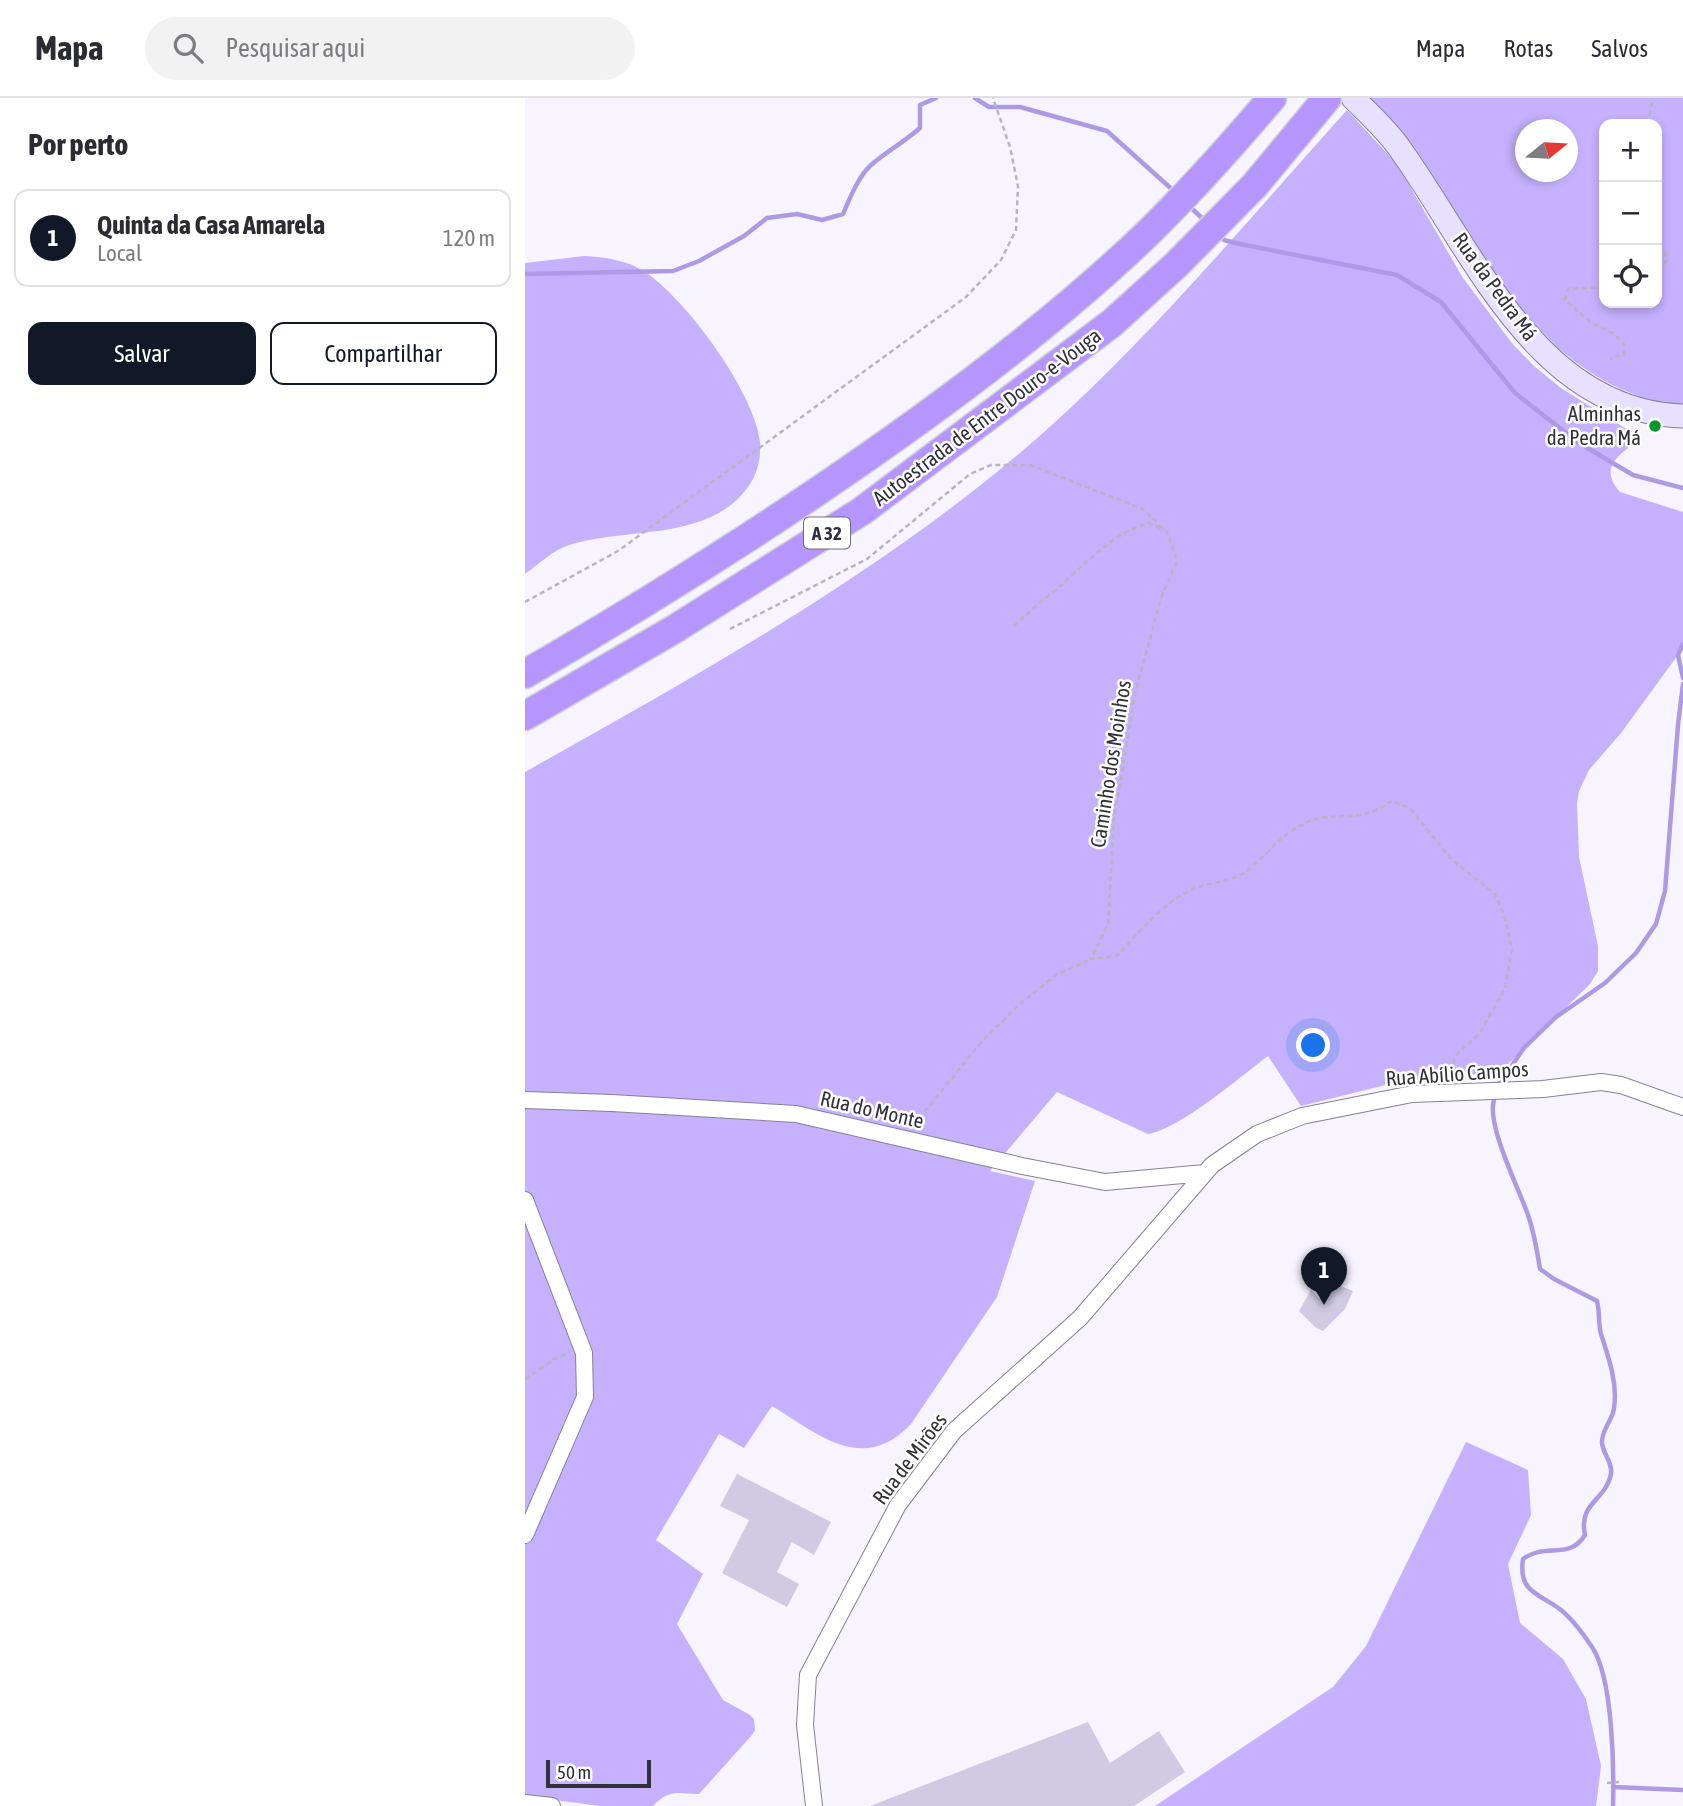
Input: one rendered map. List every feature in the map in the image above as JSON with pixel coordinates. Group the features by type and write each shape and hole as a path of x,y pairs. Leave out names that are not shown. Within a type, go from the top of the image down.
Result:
{"highway":[{"name":"Autoestrada de Entre Douro-e-Vouga","path":"525,674 628,614 834,482 1018,348 1147,234 1214,165 1272,98"},
{"name":"Autoestrada de Entre Douro-e-Vouga","path":"525,716 673,630 862,511 1112,323 1176,265 1255,185 1327,98"}],"main road":[{"name":"Rua da Pedra Má","path":"1353,98 1398,146 1491,289 1535,344 1574,376 1610,399 1647,412 1683,416"}],"street":[{"name":"Rua Abílio Campos","path":"1205,1173 1212,1165 1257,1134 1302,1116 1412,1094 1543,1089 1601,1082 1621,1085 1683,1107"},
{"name":"Rua do Monte","path":"525,1100 796,1114 1022,1166 1105,1182 1205,1173"},
{"name":"Rua de Mirões","path":"814,1806 805,1725 808,1675 898,1505 954,1431 1080,1318 1205,1173"},
{"path":"525,1200 582,1346 585,1397 525,1535"},
{"path":"525,1803 552,1806"}],"path":[{"path":"525,602 618,551 966,297 1001,260 1016,230 1018,186 1010,147 993,98"},
{"path":"1649,119 1653,98"},
{"path":"1662,251 1668,259 1662,266"},
{"path":"1599,287 1568,289 1565,300 1590,322 1614,334 1624,344 1624,354 1610,359"},
{"path":"730,629 867,559 970,474 991,465 1030,465 1069,479 1143,509 1167,532"},
{"path":"1014,626 1103,547 1130,528 1149,523 1167,532"},
{"name":"Caminho dos Moinhos","path":"1091,960 1108,924 1114,820 1136,694 1161,598 1177,561 1167,532"},
{"path":"904,1139 982,1041 1021,1003 1056,975 1091,960 1117,956 1143,927 1168,906 1195,888 1221,882 1247,871 1276,842 1307,822 1339,815 1369,813 1392,801 1410,808 1451,859 1495,894 1504,914 1512,950 1505,988 1480,1033 1454,1057 1454,1082 1443,1094"},
{"path":"525,1379 555,1359 582,1346"},
{"path":"1607,1783 1619,1782"}],"shaded area":[{"path":"1370,98 1683,98 1683,407 1625,391 1577,363 1536,326 1501,283 1406,141"},
{"path":"1347,110 1397,164 1463,278 1511,342 1561,388 1641,438 1614,461 1611,468 1613,483 1620,492 1683,512 1683,648 1621,733 1589,770 1579,791 1579,857 1598,946 1598,971 1590,984 1506,1066 1495,1072 1398,1082 1301,1106 1268,1056 1193,1113 1148,1134 1057,1092 990,1171 1035,1181 997,1297 911,1424 893,1439 875,1447 858,1448 841,1445 824,1437 772,1406 744,1448 719,1434 656,1540 703,1574 677,1624 723,1700 754,1719 755,1730 752,1735 699,1794 669,1794 653,1806 600,1806 525,1796 525,772 660,696 793,616 922,530 984,483 1043,433 1123,357"},
{"path":"584,256 616,260 638,268 662,285 680,303 716,349 746,399 760,442 759,460 748,487 731,505 712,517 665,530 569,545 525,574 525,263"},
{"path":"1466,1442 1528,1470 1531,1515 1508,1564 1520,1623 1563,1659 1586,1699 1601,1766 1596,1806 1155,1806 1333,1687 1366,1646"}],"building":[{"path":"1332,1276 1343,1287 1353,1291 1345,1309 1323,1331 1316,1328 1299,1311 1311,1290 1320,1299 1327,1281"},
{"path":"737,1474 831,1522 814,1555 792,1542 777,1572 799,1584 787,1607 722,1573 749,1520 720,1506"},
{"path":"1088,1722 1110,1763 1159,1731 1185,1772 1134,1806 870,1806"}],"waterway":[{"path":"525,274 673,271 699,261 744,236 767,218 797,214 822,220 843,214 866,170 920,128 920,105 936,98"},
{"path":"975,98 989,107 1020,107 1107,131 1175,192"},
{"path":"1188,205 1205,221"},
{"path":"1218,235 1224,240 1240,244 1397,275 1441,302 1515,393 1579,443 1633,475 1683,488"},
{"path":"1683,644 1678,655 1683,678"},
{"path":"1499,1084 1524,1048 1556,1017 1605,983 1636,953 1656,924 1665,891 1683,684"},
{"path":"1494,1100 1493,1111 1499,1140 1530,1221 1540,1269 1597,1301 1600,1330 1613,1379 1614,1408 1602,1443 1611,1466 1611,1474 1604,1490 1585,1515 1585,1535 1579,1543 1564,1550 1532,1554 1523,1559 1522,1570 1527,1586 1561,1610 1578,1627 1599,1661 1611,1724 1613,1806"},
{"path":"1613,1787 1683,1790"}],"place":[{"name":"Alminhas da Pedra Má","path":"1655,426"},
{"name":"Quinta da Casa Amarela","path":"1324,1305"}]}
